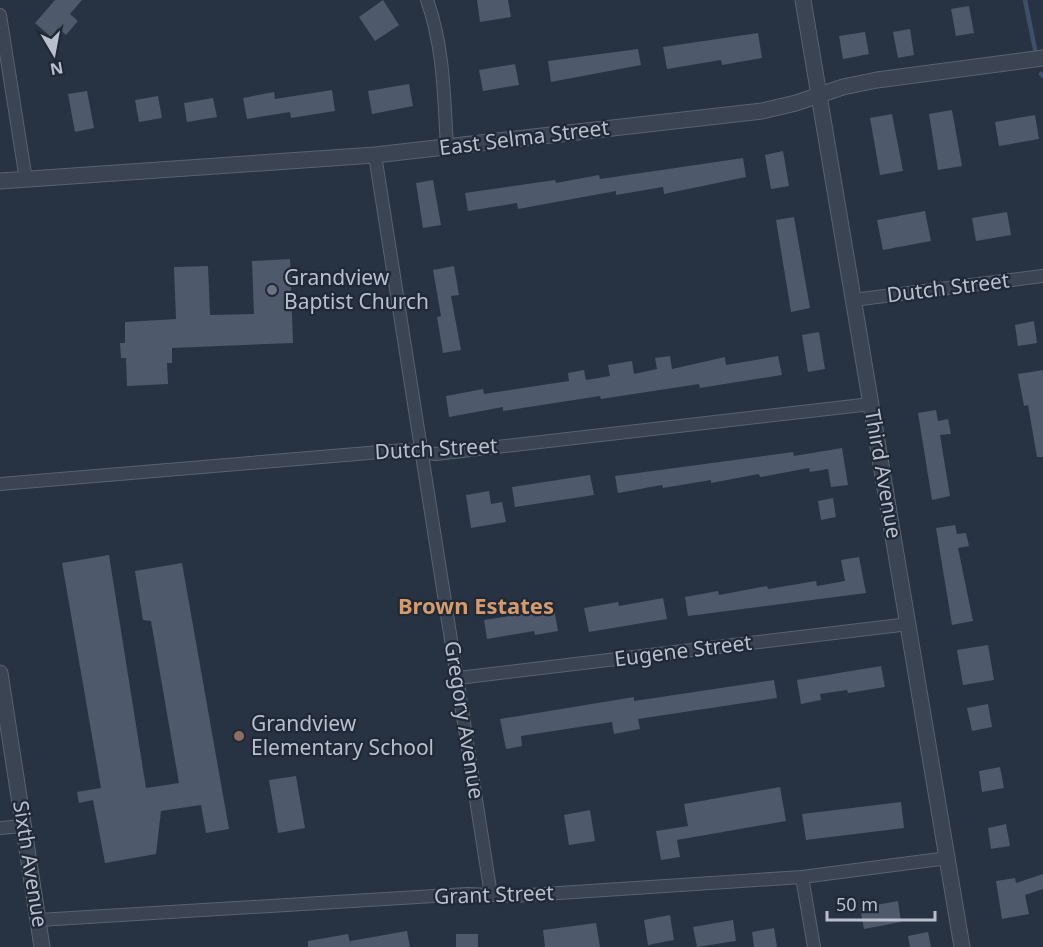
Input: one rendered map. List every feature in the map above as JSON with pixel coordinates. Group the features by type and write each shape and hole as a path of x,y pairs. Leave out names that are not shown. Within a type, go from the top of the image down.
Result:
{"street":[{"path":"427,0 436,24 439,45 447,147"},
{"name":"Third Avenue","path":"803,0 962,947"},
{"path":"0,15 27,180"},
{"name":"East Selma Street","path":"0,181 375,155 762,111 796,103 819,93 877,80 1043,58"},
{"name":"Gregory Avenue","path":"375,155 491,895"},
{"name":"Dutch Street","path":"853,300 1043,276"},
{"name":"Dutch Street","path":"0,484 404,450 436,454 871,404"},
{"name":"Eugene Street","path":"458,678 909,624"},
{"name":"Sixth Avenue","path":"0,674 42,947"},
{"path":"0,828 24,825"},
{"name":"Grant Street","path":"39,920 467,894 514,896 802,877 948,858"},
{"path":"802,877 814,947"}],"building":[{"path":"55,0 82,0 70,14 78,21 66,35 58,28 51,37 35,23"},
{"path":"383,0 399,25 375,41 359,17"},
{"path":"477,0 508,0 511,17 480,22"},
{"path":"969,6 974,33 956,36 951,9"},
{"path":"910,29 914,55 898,58 893,32"},
{"path":"865,32 869,54 843,59 839,36"},
{"path":"758,33 762,58 722,65 721,60 667,69 663,47"},
{"path":"638,49 641,65 551,82 548,61"},
{"path":"515,64 519,85 483,91 479,70"},
{"path":"409,84 413,106 372,114 368,91"},
{"path":"332,90 335,111 291,118 290,112 247,119 243,98 274,92 275,99"},
{"path":"87,91 94,128 75,132 68,94"},
{"path":"158,96 162,118 139,122 135,100"},
{"path":"213,98 217,117 187,122 184,103"},
{"path":"952,110 962,166 938,170 929,114"},
{"path":"892,114 903,171 880,175 870,118"},
{"path":"1035,115 1039,139 999,146 995,122"},
{"path":"783,151 789,186 771,189 765,155"},
{"path":"743,158 746,177 664,194 663,187 616,195 616,191 518,209 517,203 468,211 465,193 555,180 556,183 599,175 600,179"},
{"path":"433,180 441,225 423,228 416,183"},
{"path":"925,211 931,241 883,250 877,220"},
{"path":"1007,212 1011,235 976,241 972,218"},
{"path":"794,217 810,308 791,312 776,220"},
{"name":"Grandview Baptist Church","path":"290,259 293,343 172,348 172,363 167,363 168,384 127,386 126,358 121,358 120,343 125,343 125,322 176,319 174,267 208,266 210,315 254,314 252,261"},
{"path":"454,266 459,295 451,296 461,350 443,353 437,317 441,316 433,270"},
{"path":"1034,321 1037,343 1018,346 1015,325"},
{"path":"819,332 825,369 808,372 802,335"},
{"path":"670,356 672,369 725,357 726,365 778,356 782,375 700,388 699,384 601,399 600,396 503,411 503,407 449,417 446,396 483,389 484,394 569,381 568,373 584,370 586,380 610,376 608,365 632,361 634,374 657,369 655,358"},
{"path":"1043,370 1043,457 1037,457 1028,405 1024,406 1018,374"},
{"path":"936,410 938,421 948,419 951,434 940,435 950,496 932,500 918,413"},
{"path":"842,448 848,485 831,487 828,469 810,472 809,468 760,477 759,474 711,483 711,480 663,488 662,485 618,493 615,476 793,452 794,456"},
{"path":"590,475 594,495 515,507 512,487"},
{"path":"489,491 491,504 502,502 506,522 471,528 466,495"},
{"path":"833,498 836,517 821,520 818,501"},
{"path":"955,525 957,534 966,533 969,546 958,548 973,621 952,625 936,528"},
{"path":"109,555 146,788 179,783 151,621 143,620 135,571 182,563 229,829 206,833 201,805 161,811 156,854 105,863 93,800 79,803 77,792 101,788 62,563"},
{"path":"859,557 866,593 688,616 685,597 718,591 719,595 767,586 768,589 816,581 817,586 845,581 841,560"},
{"path":"663,598 667,619 589,632 584,608 618,602 619,606"},
{"path":"554,609 558,631 535,635 534,631 487,639 484,620"},
{"path":"988,645 994,680 963,685 957,650"},
{"path":"881,666 885,687 848,693 847,690 820,694 821,700 801,704 797,680"},
{"path":"774,680 777,698 638,719 640,729 614,734 612,722 521,736 522,746 506,749 500,719 634,697 634,701"},
{"path":"988,704 992,727 972,731 967,708"},
{"path":"1000,767 1004,788 982,792 979,771"},
{"path":"296,776 305,828 278,833 269,780"},
{"path":"780,787 786,821 677,840 680,857 661,860 656,831 688,826 684,804"},
{"path":"901,802 904,828 806,840 802,814"},
{"path":"590,810 595,841 569,845 564,815"},
{"path":"1006,824 1010,846 991,849 988,828"},
{"path":"1043,874 1043,889 1025,895 1029,914 1002,919 996,881 1015,878 1016,883"},
{"path":"898,901 901,922 864,929 860,908"},
{"path":"670,915 674,940 648,945 644,920"},
{"path":"733,920 736,941 697,947 693,927"},
{"path":"596,923 600,947 545,947 543,930"},
{"path":"774,928 777,947 754,947 752,932"},
{"path":"407,931 410,947 351,947 350,941"},
{"path":"928,932 931,947 910,947 908,936"},
{"path":"348,934 351,947 308,947 308,941"},
{"path":"456,934 478,934 478,947 456,947"}],"waterway":[{"path":"1025,0 1035,49"}],"place":[{"name":"Grandview Baptist Church","path":"272,290"},
{"name":"Grandview Elementary School","path":"239,736"}],"district":[{"name":"Brown Estates","path":"476,606"}]}
